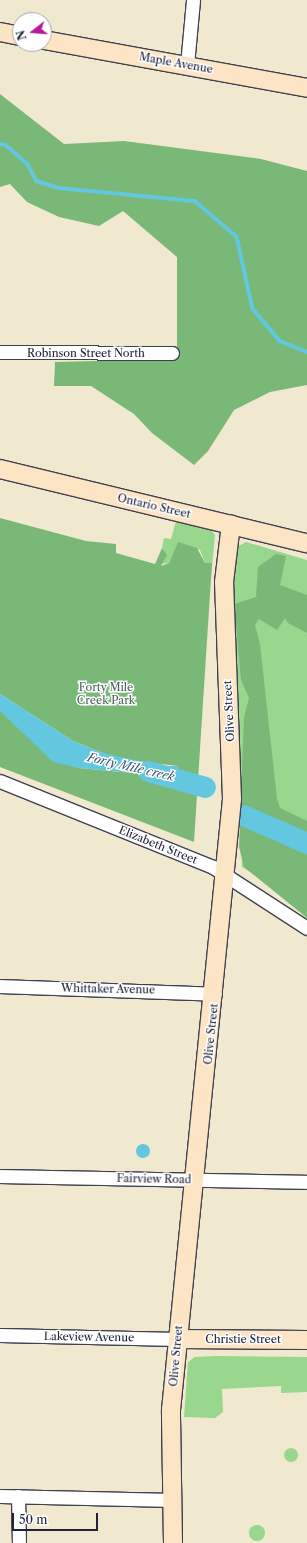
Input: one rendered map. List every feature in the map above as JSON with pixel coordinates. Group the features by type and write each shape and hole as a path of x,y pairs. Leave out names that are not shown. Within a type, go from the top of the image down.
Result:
{"street":[{"path":"187,65 193,0"},
{"path":"0,32 12,34"},
{"name":"Maple Avenue","path":"52,41 307,88"},
{"name":"Robinson Street North","path":"0,352 172,353"},
{"name":"Ontario Street","path":"0,470 307,543"},
{"name":"Olive Street","path":"173,1543 171,1410 184,1260 196,1180 227,874 232,792 224,582 231,524"},
{"name":"Elizabeth Street","path":"0,781 227,874 307,928"},
{"name":"Whittaker Avenue","path":"0,986 215,994"},
{"name":"Fairview Road","path":"0,1176 307,1182"},
{"name":"Lakeview Avenue","path":"0,1335 178,1339"},
{"name":"Christie Street","path":"178,1339 307,1340"},
{"path":"0,1496 173,1500"},
{"path":"18,1496 19,1543"}],"green space":[{"path":"0,94 64,144 124,141 261,159 307,171 307,385 270,392 234,410 208,451 194,465 152,433 134,414 91,386 54,386 55,362 177,359 177,257 123,211 99,226 59,217 27,202 10,184 0,187"},
{"name":"Forty Mile Creek Park","path":"0,518 86,541 116,544 116,553 155,564 162,548 167,555 161,566 169,563 178,542 197,548 205,563 212,563 194,842 0,767 0,711 79,768 153,775 174,786 178,766 120,759 100,752 73,741 0,694"},
{"path":"176,521 211,530 215,535 211,578 200,550 187,545 178,543 169,563 160,564 166,556 162,548 164,538 171,539"},
{"path":"246,542 307,560 307,907 242,867 232,572 235,548"},
{"path":"276,554 286,556 280,585 307,595 307,633 288,623 285,618 277,630 259,619 255,625 260,644 277,799 280,808 307,821 307,918 244,867 239,847 244,717 249,698 241,680 234,604 256,597 258,567"},
{"path":"195,1357 307,1357 307,1392 281,1393 281,1386 222,1389 223,1412 215,1418 184,1417 188,1362"},
{"path":"288,1448 294,1448 298,1452 298,1458 294,1462 288,1462 284,1458 284,1452"},
{"path":"254,1525 260,1525 265,1530 263,1539 260,1541 254,1541 249,1536 249,1530"}],"water":[{"path":"0,694 73,741 100,752 161,766 178,766 174,786 153,775 79,768 53,762 0,711"},
{"path":"143,1144 148,1146 150,1151 148,1156 143,1158 138,1156 136,1151 138,1146"}],"waterway":[{"path":"0,144 6,145 27,163 37,181 59,188 195,201 237,237 253,309 280,341 307,352"},
{"name":"Forty Mile creek","path":"148,771 205,787"},
{"name":"Forty Mile creek","path":"243,815 307,843"}]}
